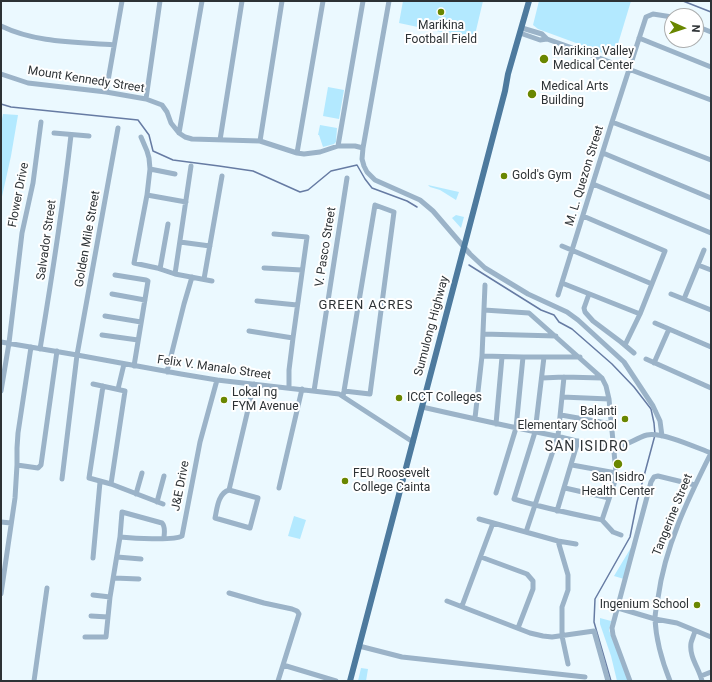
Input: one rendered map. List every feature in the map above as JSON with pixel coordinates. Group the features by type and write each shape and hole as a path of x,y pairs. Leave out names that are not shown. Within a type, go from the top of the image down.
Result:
{"main road":[{"name":"Sumulong Highway","path":"350,681 505,91 508,74 529,1"}],"street":[{"path":"106,92 122,1"},
{"path":"146,99 160,1"},
{"path":"202,1 179,133 192,139 260,141 304,154 320,152 338,146 355,146 363,148"},
{"path":"220,140 242,1"},
{"path":"260,141 282,1"},
{"path":"297,153 323,1"},
{"path":"338,146 363,1"},
{"path":"389,1 363,148 362,159 367,172 375,180 420,200 433,212 463,249 485,268 528,294 567,312 578,320 624,362 653,406 660,421 662,436"},
{"name":"M. L. Quezon Street","path":"558,295 646,17 653,14 664,16"},
{"path":"1,26 24,35 46,39 114,45"},
{"path":"521,30 540,40 547,39 711,100"},
{"path":"640,38 711,67"},
{"name":"Mount Kennedy Street","path":"1,74 28,83 106,92 146,99 162,105 167,112 171,123 179,133"},
{"name":"Flower Drive","path":"1,391 3,364 9,344 20,245 32,182 41,122"},
{"path":"612,122 711,160"},
{"name":"Golden Mile Street","path":"62,479 77,355 118,128"},
{"path":"54,133 88,136"},
{"name":"Salvador Street","path":"40,349 66,181 71,135"},
{"path":"142,137 148,151 150,169 134,263 175,274 212,281"},
{"path":"603,153 711,198"},
{"path":"175,274 191,166"},
{"path":"150,169 175,174"},
{"path":"204,279 222,176"},
{"name":"V. Pasco Street","path":"314,390 346,178"},
{"path":"593,184 711,233"},
{"path":"146,195 186,202"},
{"path":"375,205 394,212 370,394 344,393 375,205"},
{"path":"583,216 665,251 640,314 625,345"},
{"path":"160,269 168,224"},
{"path":"274,234 307,237 289,370 289,388"},
{"path":"180,242 210,246"},
{"path":"562,246 652,284"},
{"path":"684,299 704,250"},
{"path":"698,265 711,270"},
{"path":"264,268 302,270"},
{"path":"115,275 148,281 134,366"},
{"path":"167,372 192,277"},
{"path":"562,283 640,314"},
{"path":"475,418 482,356 485,285"},
{"path":"112,294 144,300"},
{"path":"589,294 584,308 585,312 593,321 634,353"},
{"path":"671,294 711,310"},
{"path":"257,300 297,305"},
{"path":"484,310 529,312 602,378 606,386 609,399 616,473 614,484 602,520"},
{"path":"105,316 141,322"},
{"path":"655,323 711,347"},
{"path":"654,363 669,329"},
{"path":"249,331 293,338"},
{"path":"483,334 556,336"},
{"path":"102,335 138,340"},
{"name":"Felix V. Manalo Street","path":"1,342 217,380 344,393 413,442"},
{"path":"1,594 3,562 15,498 18,433 31,347"},
{"path":"17,465 38,468 41,465 57,351"},
{"path":"482,356 580,357"},
{"path":"496,424 502,357"},
{"path":"496,493 516,428 523,357"},
{"path":"544,357 535,432 514,499 535,506 602,520 613,532 621,536"},
{"path":"646,359 711,388"},
{"path":"118,389 124,364"},
{"path":"526,532 558,436 564,377"},
{"path":"542,378 602,378"},
{"name":"J&E Drive","path":"120,537 164,538 182,536 200,442 217,380"},
{"path":"93,384 125,391 111,484"},
{"path":"229,490 258,498 250,528 215,518 220,497 229,490 254,384"},
{"path":"103,386 89,478 111,484 163,504"},
{"path":"279,488 302,389"},
{"path":"562,397 609,399"},
{"path":"422,407 496,424 614,447 648,435 654,435 662,436 711,453"},
{"path":"561,415 612,424"},
{"path":"557,511 578,441"},
{"name":"Tangerine Street","path":"670,681 659,650 655,619 660,583 667,554 678,524 711,453"},
{"path":"572,465 616,473"},
{"path":"136,494 142,473"},
{"path":"157,502 164,476"},
{"path":"630,681 613,635 612,628 651,482 654,477 658,476 695,486"},
{"path":"93,558 100,482"},
{"path":"565,488 609,498"},
{"path":"85,637 106,637 110,597 120,537 121,513 123,512 162,523 164,525 164,538"},
{"path":"479,518 558,541 576,544"},
{"path":"1,522 11,523"},
{"path":"462,606 493,523"},
{"path":"558,541 568,576 568,590 562,606 562,636 568,664"},
{"path":"117,557 141,559"},
{"path":"481,557 527,574 532,581 533,589 518,628"},
{"path":"114,578 139,579"},
{"path":"34,681 47,588"},
{"path":"229,593 292,609 299,614 278,681"},
{"path":"93,595 110,597"},
{"path":"447,600 518,628 543,636 562,636 594,631 608,681"},
{"path":"618,608 655,619 677,623 711,637"},
{"path":"91,616 108,618"},
{"path":"695,631 691,643 691,652 701,679 711,672"},
{"path":"359,646 402,657 585,677"},
{"path":"283,665 336,681"}],"shaded area":[{"name":"Marikina Football Field","path":"403,1 483,1 474,39 399,23"},
{"path":"539,1 631,1 614,57 538,29 533,25"},
{"path":"328,87 344,90 339,119 323,116"},
{"path":"3,114 18,115 1,201 1,124"},
{"path":"320,125 337,128 336,142 334,144 323,147 318,135"},
{"path":"428,185 459,192 456,200 440,190"},
{"path":"456,215 464,217 461,228 452,218"},
{"path":"294,516 306,520 300,539 288,536"},
{"path":"632,546 624,579 614,576"},
{"path":"600,618 611,621 609,630 628,681 617,681 611,656 600,624"},
{"path":"361,668 368,669 366,681 358,681"}],"waterway":[{"path":"683,1 711,12"},
{"path":"1,104 11,107 138,120 149,135 153,151 173,160 253,171 300,192 308,190 331,171 357,165 372,188 407,201 417,207"},
{"path":"469,265 541,310 554,315 559,322 572,329 612,364 634,387 651,409 655,435 637,502 630,537 595,599 594,622 611,681"}],"place":[{"name":"Marikina Football Field","path":"441,12"},
{"name":"Marikina Valley Medical Center","path":"544,59"},
{"name":"Medical Arts Building","path":"532,94"},
{"name":"Gold's Gym","path":"504,176"},
{"name":"ICCT Colleges","path":"399,398"},
{"name":"Lokal ng FYM Avenue","path":"224,400"},
{"name":"Balanti Elementary School","path":"625,419"},
{"name":"San Isidro Health Center","path":"618,464"},
{"name":"FEU Roosevelt College Cainta","path":"345,481"},
{"name":"Ingenium School","path":"697,605"}],"district":[{"name":"GREEN ACRES","path":"366,306"},
{"name":"SAN ISIDRO","path":"587,447"}]}
